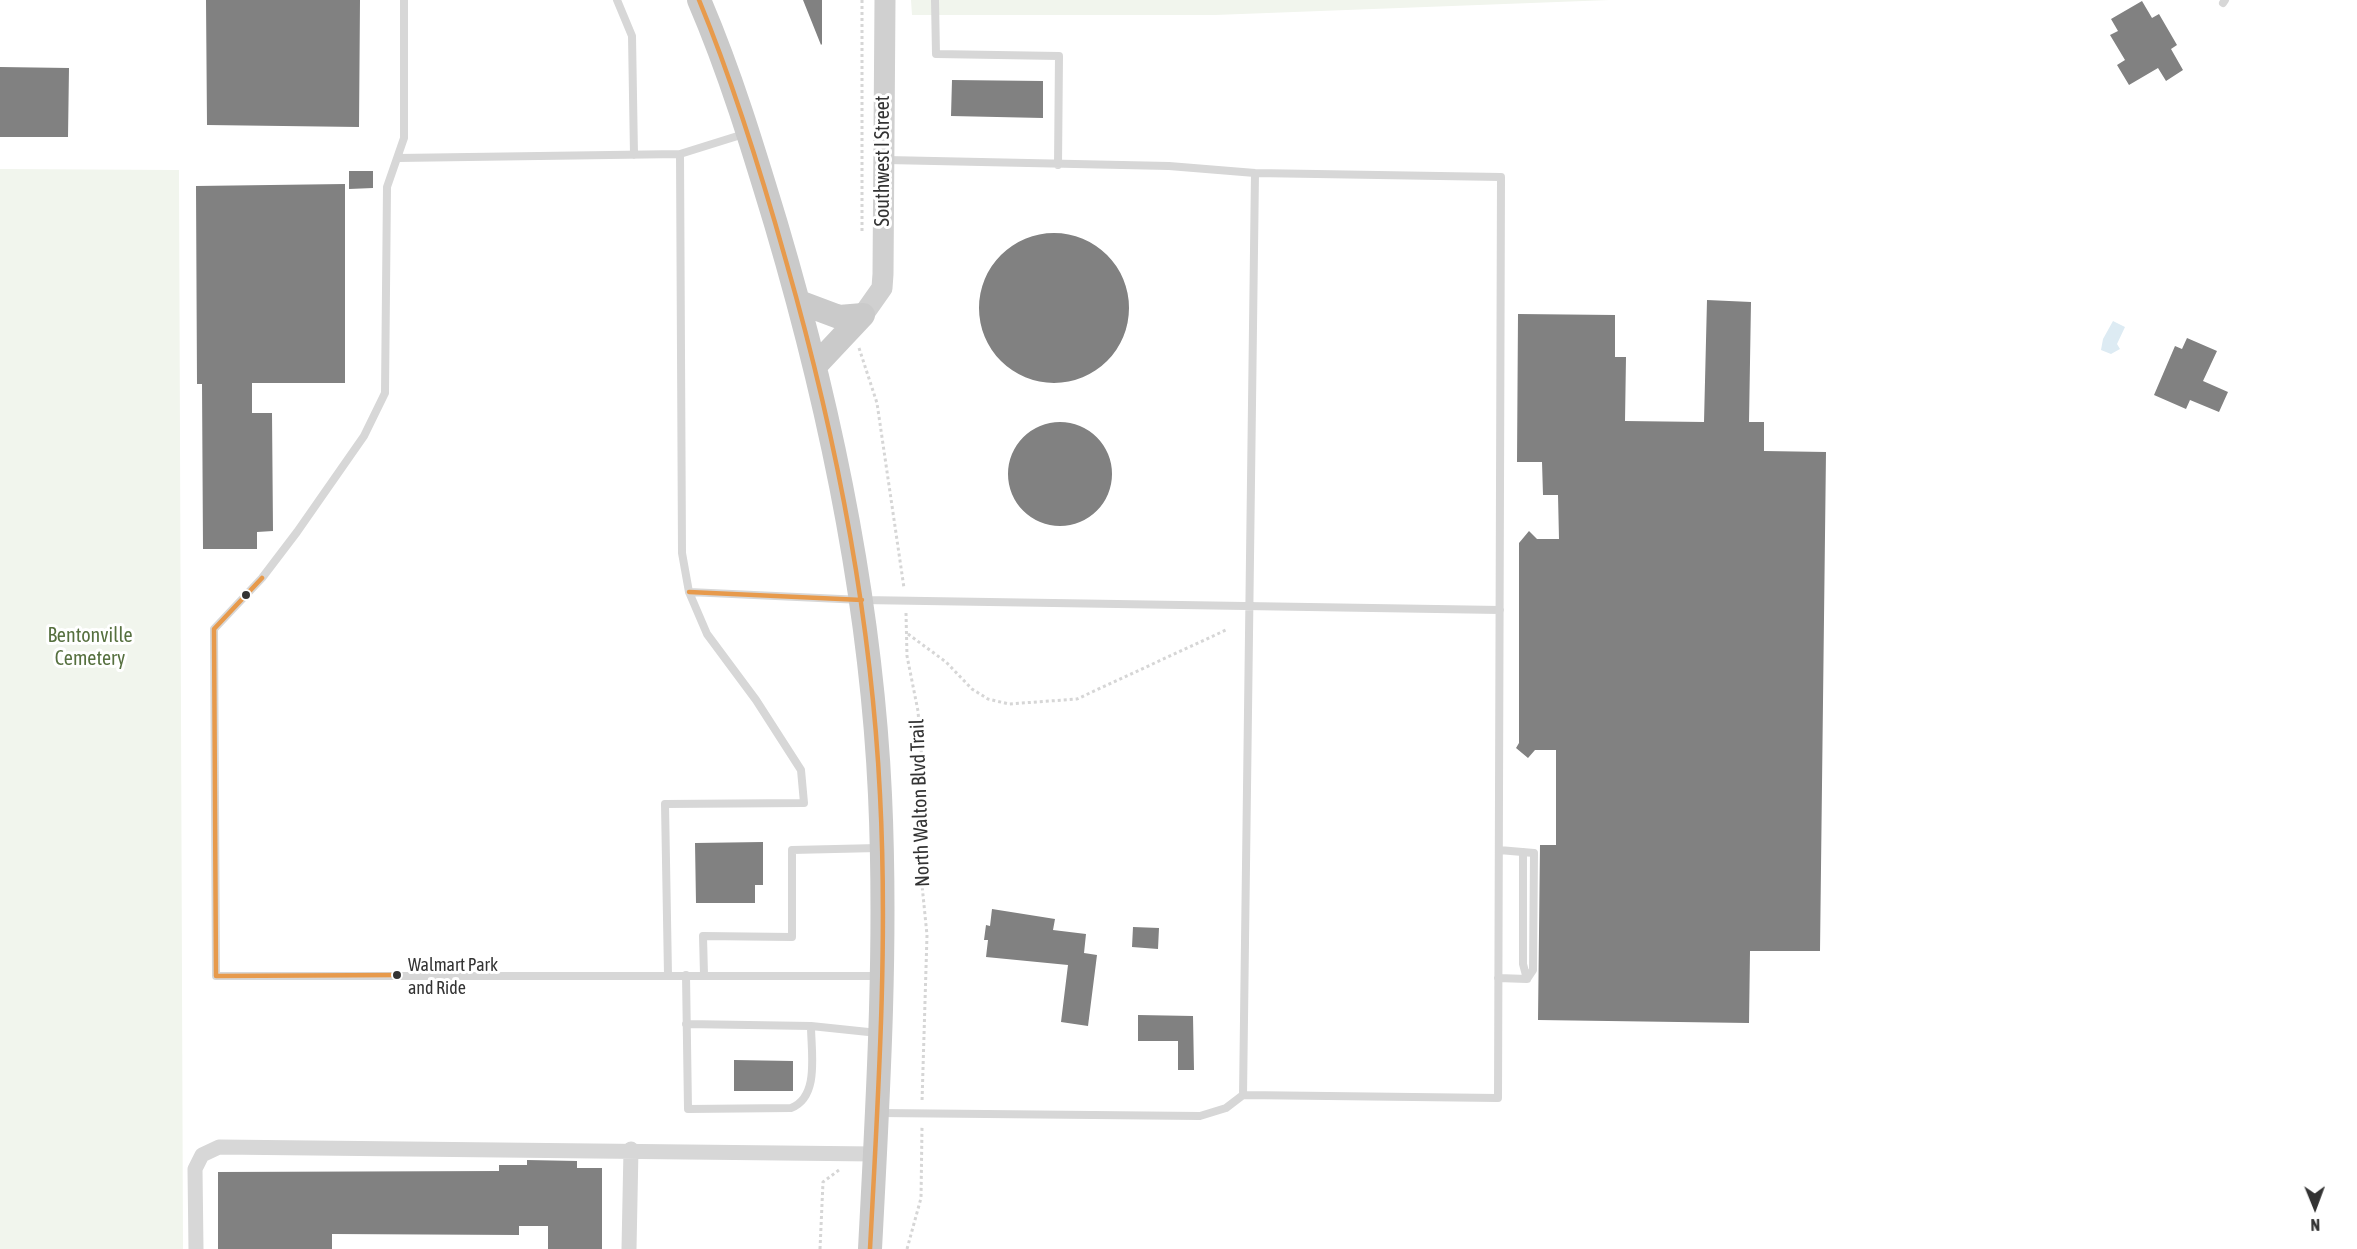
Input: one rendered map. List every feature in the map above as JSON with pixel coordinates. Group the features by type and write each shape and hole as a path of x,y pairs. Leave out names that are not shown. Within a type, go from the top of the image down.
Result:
{"main road":[{"path":"699,0 748,133 799,302 831,433 862,600 880,795 882,976 870,1249"},
{"name":"Southwest I Street","path":"863,315 882,288 885,0"},
{"path":"799,302 839,317 863,315"},
{"path":"816,365 863,315"}],"street":[{"path":"196,1249 195,1169 202,1155 219,1147 631,1149 875,1154"},
{"path":"630,1249 631,1149"}],"lane":[{"path":"404,0 404,138 387,187 385,393 364,436 297,532 262,578 214,629 216,976 882,976"},
{"path":"617,0 632,36 634,155"},
{"path":"935,0 936,54 1059,56 1058,165"},
{"path":"398,158 680,154 748,133"},
{"path":"668,975 665,804 804,803 801,770 756,700 707,634 689,592 682,553 680,154"},
{"path":"877,1113 1200,1116 1226,1108 1243,1095 1498,1098 1501,177 1214,172 1169,166 882,160"},
{"path":"1243,1095 1255,173"},
{"path":"689,592 862,600 1500,610"},
{"path":"704,975 703,936 792,937 792,850 880,848"},
{"path":"1498,978 1527,979 1533,970 1534,853 1499,850"},
{"path":"686,975 688,1109 791,1108 806,1100 809,1093 811,1026"},
{"path":"686,1024 811,1026 880,1033"}],"path":[{"path":"862,0 862,232"},
{"path":"861,351 877,404 904,581"},
{"name":"North Walton Blvd Trail","path":"907,623 907,656 918,711 922,773 918,845 927,935 922,1093"},
{"path":"908,634 946,662 972,689 988,699 1009,704 1077,699 1226,630"},
{"path":"907,1249 921,1198 921,1135"},
{"path":"820,1249 823,1182 843,1167"}],"green space":[{"path":"911,0 1610,0 1215,15 912,15"},
{"name":"Bentonville Cemetery","path":"0,169 179,170 183,1249 0,1249"}],"shaded area":[{"path":"2113,321 2125,327 2117,344 2120,349 2111,354 2101,350 2103,339"}],"building":[{"path":"206,0 360,0 359,127 207,125"},
{"path":"803,0 822,0 821,45"},
{"path":"2142,1 2152,18 2159,14 2177,45 2171,49 2183,70 2166,81 2158,68 2129,85 2117,65 2125,60 2110,35 2118,31 2111,19"},
{"path":"0,67 69,68 68,137 0,137"},
{"path":"952,80 1043,81 1043,118 951,116"},
{"path":"349,171 373,171 373,188 349,189"},
{"path":"345,184 345,383 252,383 252,413 272,413 273,531 257,532 257,549 203,549 202,384 197,384 196,186"},
{"path":"1054,233 1069,234 1083,239 1107,255 1123,279 1128,293 1128,323 1123,337 1107,361 1083,377 1069,382 1054,383 1039,382 1025,377 1001,361 985,337 980,323 979,308 980,293 985,279 1001,255 1025,239 1039,234"},
{"path":"1707,300 1751,302 1749,422 1764,422 1764,451 1826,452 1820,951 1750,951 1749,1023 1538,1020 1540,845 1556,845 1556,750 1535,750 1528,758 1516,748 1519,743 1519,543 1529,531 1537,539 1559,539 1558,495 1543,495 1542,462 1517,462 1518,314 1615,315 1615,357 1626,357 1625,421 1704,422"},
{"path":"2187,338 2217,351 2203,381 2228,392 2219,412 2190,400 2186,409 2154,395 2175,346 2182,349"},
{"path":"1060,422 1080,426 1097,437 1108,454 1112,474 1108,494 1097,511 1080,522 1060,526 1040,522 1023,511 1012,494 1008,474 1012,454 1023,437 1040,426"},
{"path":"763,842 763,885 755,885 755,903 696,903 695,843"},
{"path":"992,909 1055,919 1053,930 1086,934 1084,953 1097,955 1088,1026 1061,1022 1068,965 986,957 988,940 984,940 986,925 990,926"},
{"path":"1133,927 1159,928 1158,949 1132,947"},
{"path":"1138,1015 1193,1016 1194,1070 1178,1070 1178,1041 1138,1041"},
{"path":"734,1060 793,1061 793,1091 734,1091"},
{"path":"527,1160 577,1161 577,1168 602,1168 602,1249 548,1249 548,1226 519,1226 519,1235 332,1234 332,1249 218,1249 218,1172 499,1171 499,1165 527,1165"}],"transit line":[{"path":"699,0 746,129 804,326 821,392 848,525 869,660 880,795 883,908 881,1022 870,1249"},
{"path":"262,578 214,629 216,976 397,975"},
{"path":"689,592 862,600"}],"place":[{"name":"Walmart Park and Ride","path":"397,975"}]}
